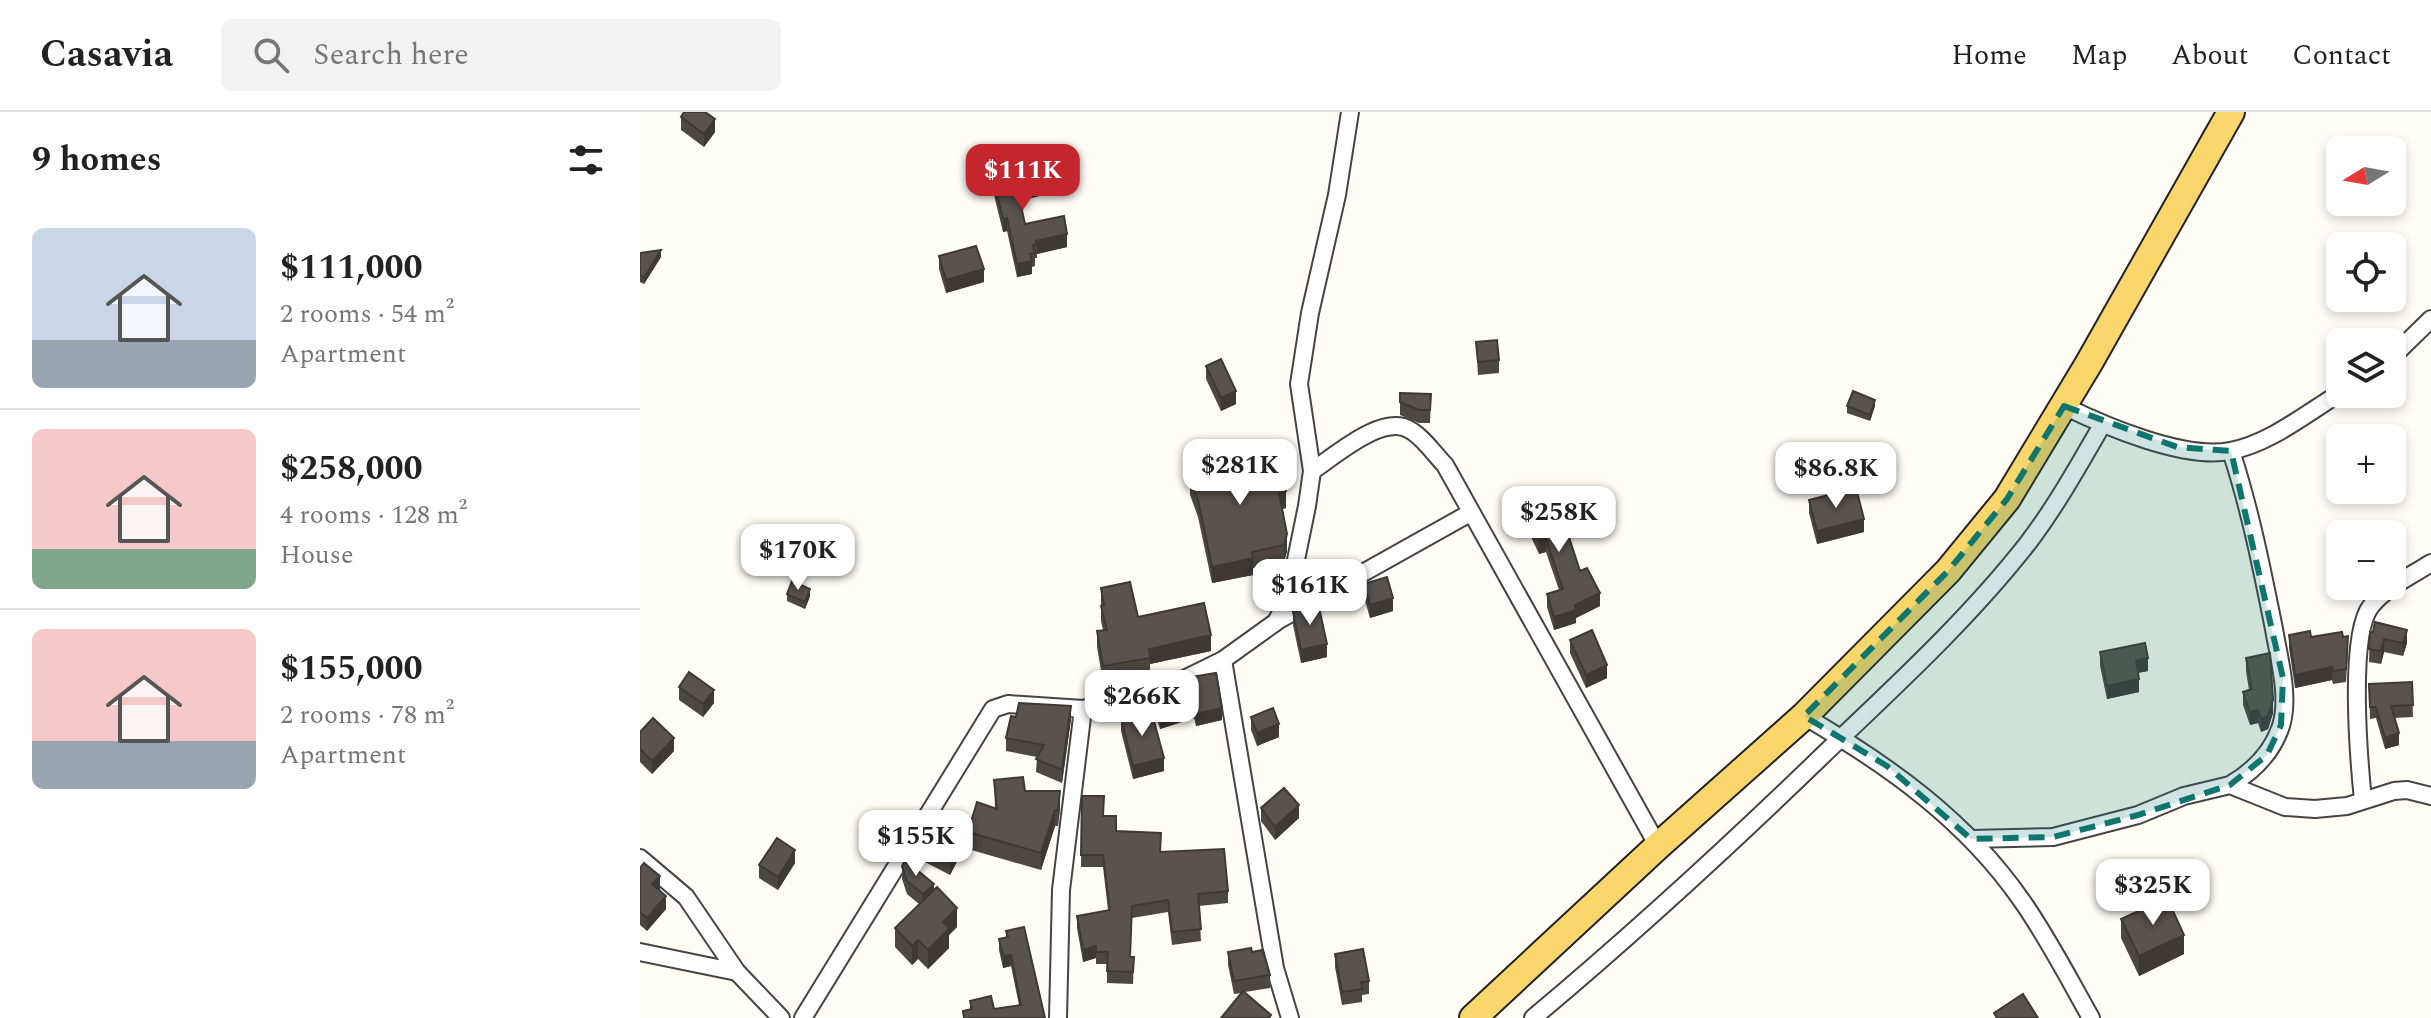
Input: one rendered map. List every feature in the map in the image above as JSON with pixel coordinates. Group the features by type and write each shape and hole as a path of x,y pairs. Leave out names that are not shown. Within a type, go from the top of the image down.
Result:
{"main road":[{"path":"1473,1018 1804,716 1948,571 2007,499 2064,406 2231,112"}],"street":[{"path":"1276,622 1288,599 1312,471 1299,384 1310,313 1337,195 1350,112"},
{"path":"2406,343 2431,319"},
{"path":"2064,406 2102,425 2203,452 2231,451 2263,440 2326,402"},
{"path":"1312,471 1376,429 1394,424 1410,430 1445,465 1658,846"},
{"path":"1533,1018 1597,964 1841,738 1981,598 2029,542 2102,425"},
{"path":"1971,839 2053,837 2138,815 2184,796 2230,785 2247,775 2267,755 2281,725 2283,678 2264,575 2231,451"},
{"path":"803,1018 989,712 1008,704 1083,709 1170,686 1223,660 1276,622 1470,513"},
{"path":"2363,800 2356,727 2361,627 2370,607 2390,589 2431,563"},
{"path":"1223,660 1275,968 1290,1018"},
{"path":"1058,1018 1061,890 1083,709"},
{"path":"1804,716 1887,766 1926,796 1971,839 2022,901 2091,1018"},
{"path":"2230,785 2285,807 2315,809 2347,806 2394,791 2407,790 2431,796"},
{"path":"640,858 686,897 737,972 781,1018"},
{"path":"640,952 737,972"}],"highlighted area":[{"path":"2064,406 2177,447 2231,451 2283,678 2281,725 2267,755 2230,785 2138,815 2053,837 1971,839 1887,766 1804,716 1948,571 2007,499"}],"building":[{"path":"684,112 705,112 715,119 704,134 681,117"},
{"path":"1034,163 1039,183 1017,188 1025,224 1064,216 1067,234 1036,241 1037,244 1033,245 1035,253 1030,254 1032,261 1017,264 1007,218 1003,219 992,174"},
{"path":"976,246 984,269 946,280 939,256"},
{"path":"661,250 644,278 640,275 640,253"},
{"path":"1497,340 1499,360 1478,362 1476,342"},
{"path":"1221,359 1236,391 1221,398 1206,366"},
{"path":"1853,391 1875,400 1870,415 1847,406"},
{"path":"1400,393 1431,394 1430,410 1419,410 1400,402"},
{"path":"1236,443 1241,464 1267,458 1265,471 1280,467 1286,491 1279,493 1287,534 1284,545 1252,552 1253,558 1212,567 1198,500 1190,479 1220,467 1216,448"},
{"path":"1856,488 1864,519 1817,531 1809,500"},
{"path":"1547,489 1566,528 1580,571 1587,568 1600,593 1575,605 1576,610 1554,617 1547,594 1563,589 1546,539 1539,541 1520,499"},
{"path":"1387,577 1393,598 1370,605 1364,584"},
{"path":"792,581 810,589 805,602 787,594"},
{"path":"1130,582 1138,617 1204,603 1211,635 1149,649 1150,658 1103,666 1097,631 1107,630 1101,606 1104,605 1101,588"},
{"path":"1318,603 1327,644 1301,650 1293,612"},
{"path":"2375,622 2407,630 2403,643 2384,639 2381,651 2369,649 2370,632 2373,632"},
{"path":"1592,630 1607,665 1586,675 1570,640"},
{"path":"2310,631 2311,637 2342,632 2343,637 2348,636 2346,669 2333,671 2332,667 2295,675 2289,635"},
{"path":"2145,643 2148,658 2136,660 2139,679 2107,686 2100,652"},
{"path":"2270,653 2273,700 2268,716 2261,719 2258,710 2250,712 2243,692 2252,689 2246,658"},
{"path":"689,672 714,690 703,704 679,687"},
{"path":"1216,673 1222,708 1196,714 1194,706 1160,717 1152,692 1186,678"},
{"path":"2412,682 2413,705 2391,706 2399,733 2385,738 2376,707 2370,707 2369,684"},
{"path":"1019,703 1071,706 1062,770 1036,759 1044,745 1006,738 1011,716 1016,717"},
{"path":"1273,708 1279,724 1257,733 1251,717"},
{"path":"1151,710 1164,758 1133,766 1121,718"},
{"path":"653,718 674,738 652,761 640,749 640,732"},
{"path":"1023,777 1025,791 1060,791 1058,810 1055,810 1041,853 968,832 977,802 997,809 994,780"},
{"path":"1284,788 1299,805 1275,827 1261,808"},
{"path":"1082,796 1104,796 1103,816 1116,816 1116,831 1161,833 1160,852 1224,849 1228,891 1198,894 1201,929 1172,932 1168,900 1132,906 1130,957 1134,957 1133,972 1107,971 1108,952 1096,952 1096,946 1083,950 1077,916 1110,910 1103,855 1081,855"},
{"path":"932,816 965,833 950,862 915,844"},
{"path":"777,838 795,850 778,877 759,865"},
{"path":"905,860 934,884 923,894 907,881 902,866"},
{"path":"644,863 660,876 652,884 666,896 647,918 640,912 640,868"},
{"path":"937,887 957,908 943,922 949,929 928,950 918,940 912,946 895,928"},
{"path":"2167,898 2184,935 2139,956 2121,919"},
{"path":"1024,927 1045,1018 964,1018 963,1011 972,1009 970,1001 991,996 994,1009 1021,1005 1011,955 1003,956 999,939 1008,937 1006,931"},
{"path":"1251,948 1252,952 1263,950 1270,975 1234,981 1228,952"},
{"path":"1363,949 1369,981 1361,982 1362,989 1342,992 1335,954"},
{"path":"1243,991 1271,1015 1269,1018 1221,1018"},
{"path":"2023,994 2038,1018 1997,1018 1994,1013"}]}
